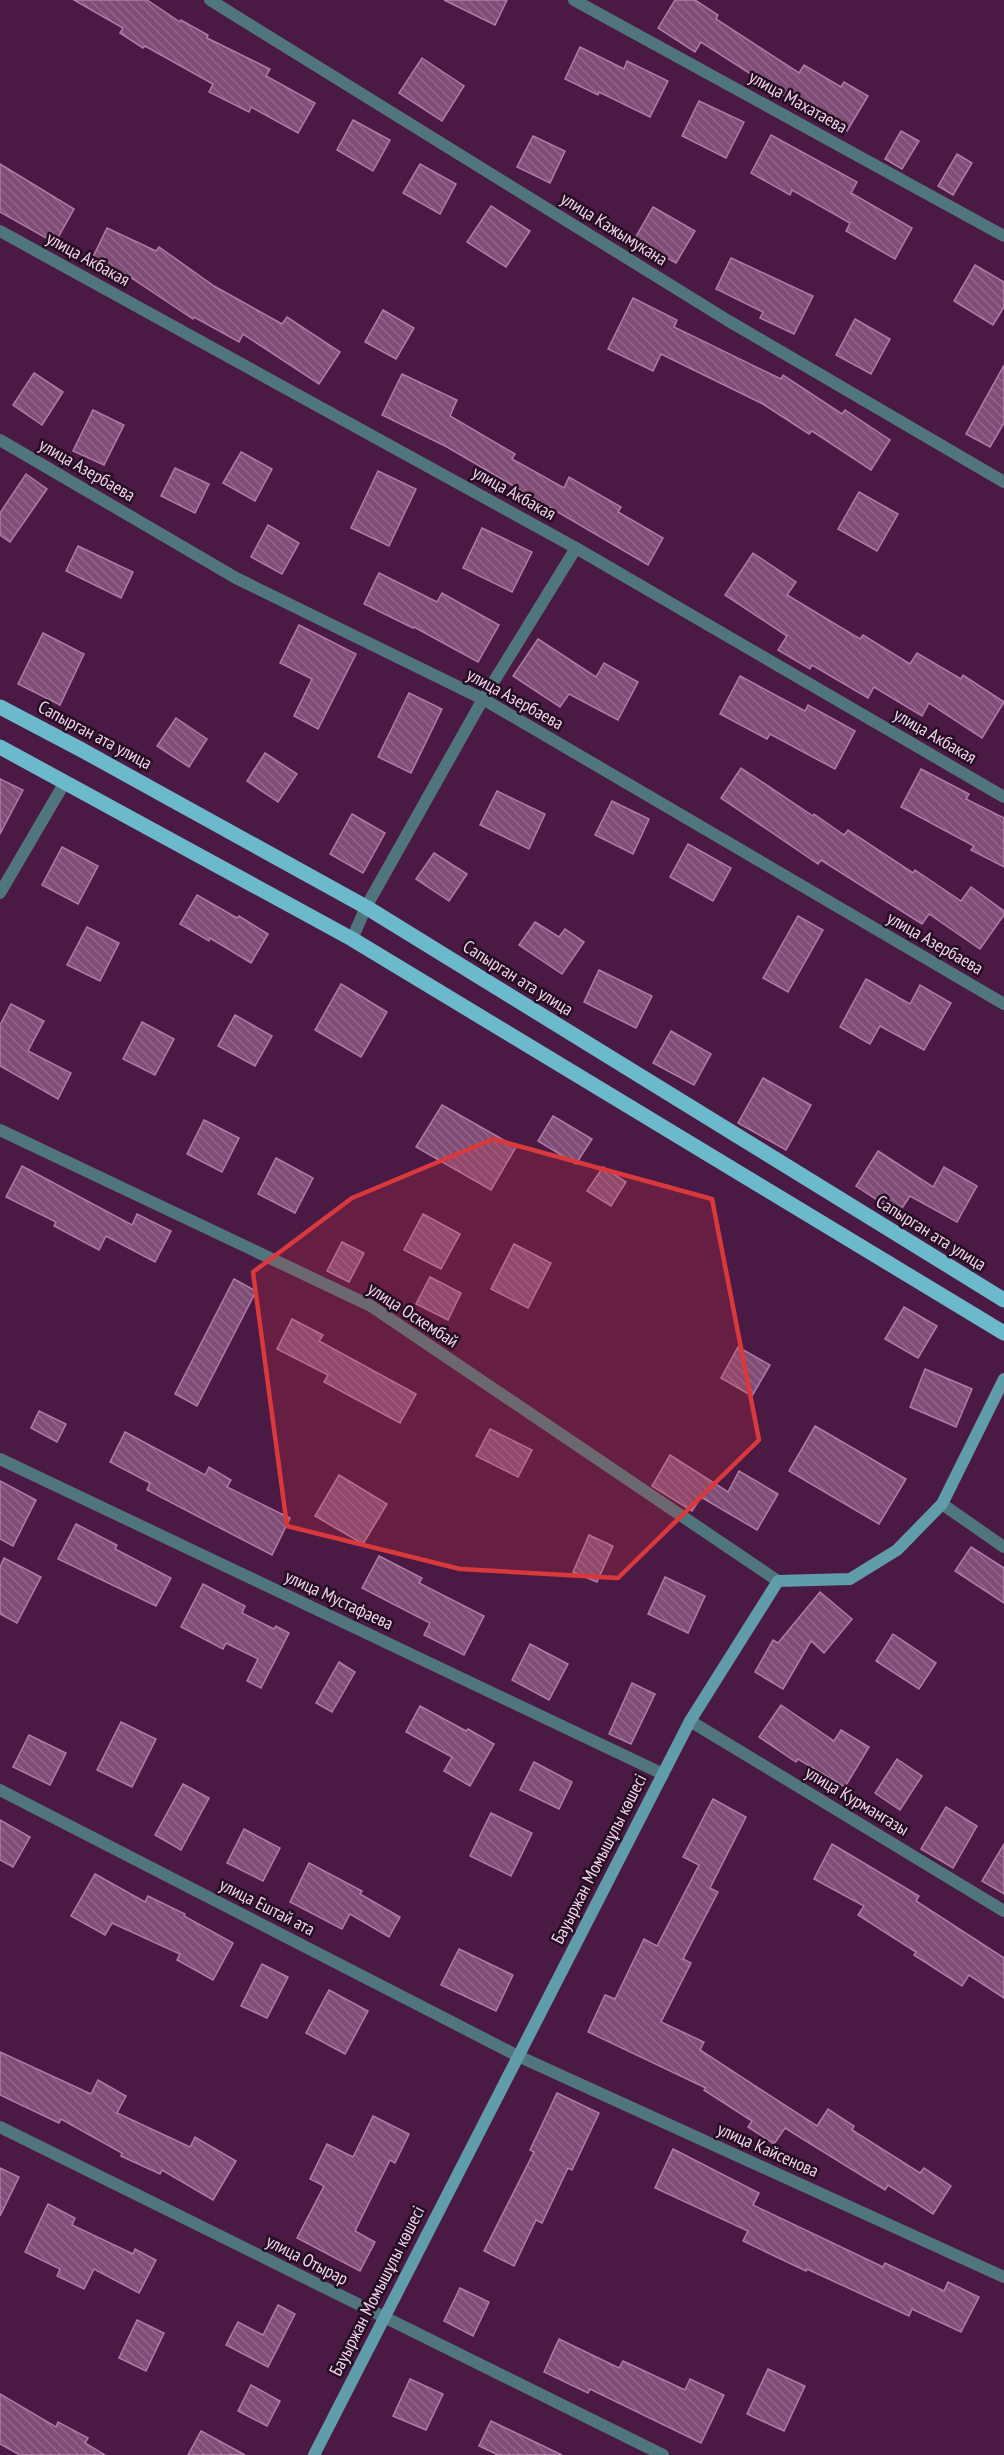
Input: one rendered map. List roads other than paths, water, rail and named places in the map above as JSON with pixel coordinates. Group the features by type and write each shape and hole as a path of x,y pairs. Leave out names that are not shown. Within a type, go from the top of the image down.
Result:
{"main road":[{"name":"Сапырган ата улица","path":"0,707 366,907 1004,1300"},
{"path":"0,747 352,939 1004,1333"}],"street":[{"name":"улица Кажымукана","path":"210,0 727,320 1004,482"},
{"name":"улица Махатаева","path":"574,0 1004,236"},
{"name":"улица Акбакая","path":"0,231 576,548 1004,797"},
{"name":"улица Азербаева","path":"0,440 236,578 483,699 1004,1004"},
{"path":"352,939 366,907 483,699 576,548"},
{"path":"0,893 65,782"},
{"name":"улица Оскембай","path":"0,1130 371,1306 778,1581"},
{"path":"778,1581 850,1579 897,1550 942,1504 1004,1379"},
{"name":"улица Мустафаева","path":"0,1459 663,1774"},
{"path":"942,1504 1004,1546"},
{"name":"Бауыржан Момышұлы көшесі","path":"314,2455 382,2318 690,1721 778,1581"},
{"name":"улица Курмангазы","path":"690,1721 1004,1911"},
{"name":"улица Ештай ата","path":"0,1790 518,2056"},
{"name":"улица Кайсенова","path":"518,2056 1004,2277"},
{"name":"улица Отырар","path":"0,2127 382,2318 663,2455"}]}
